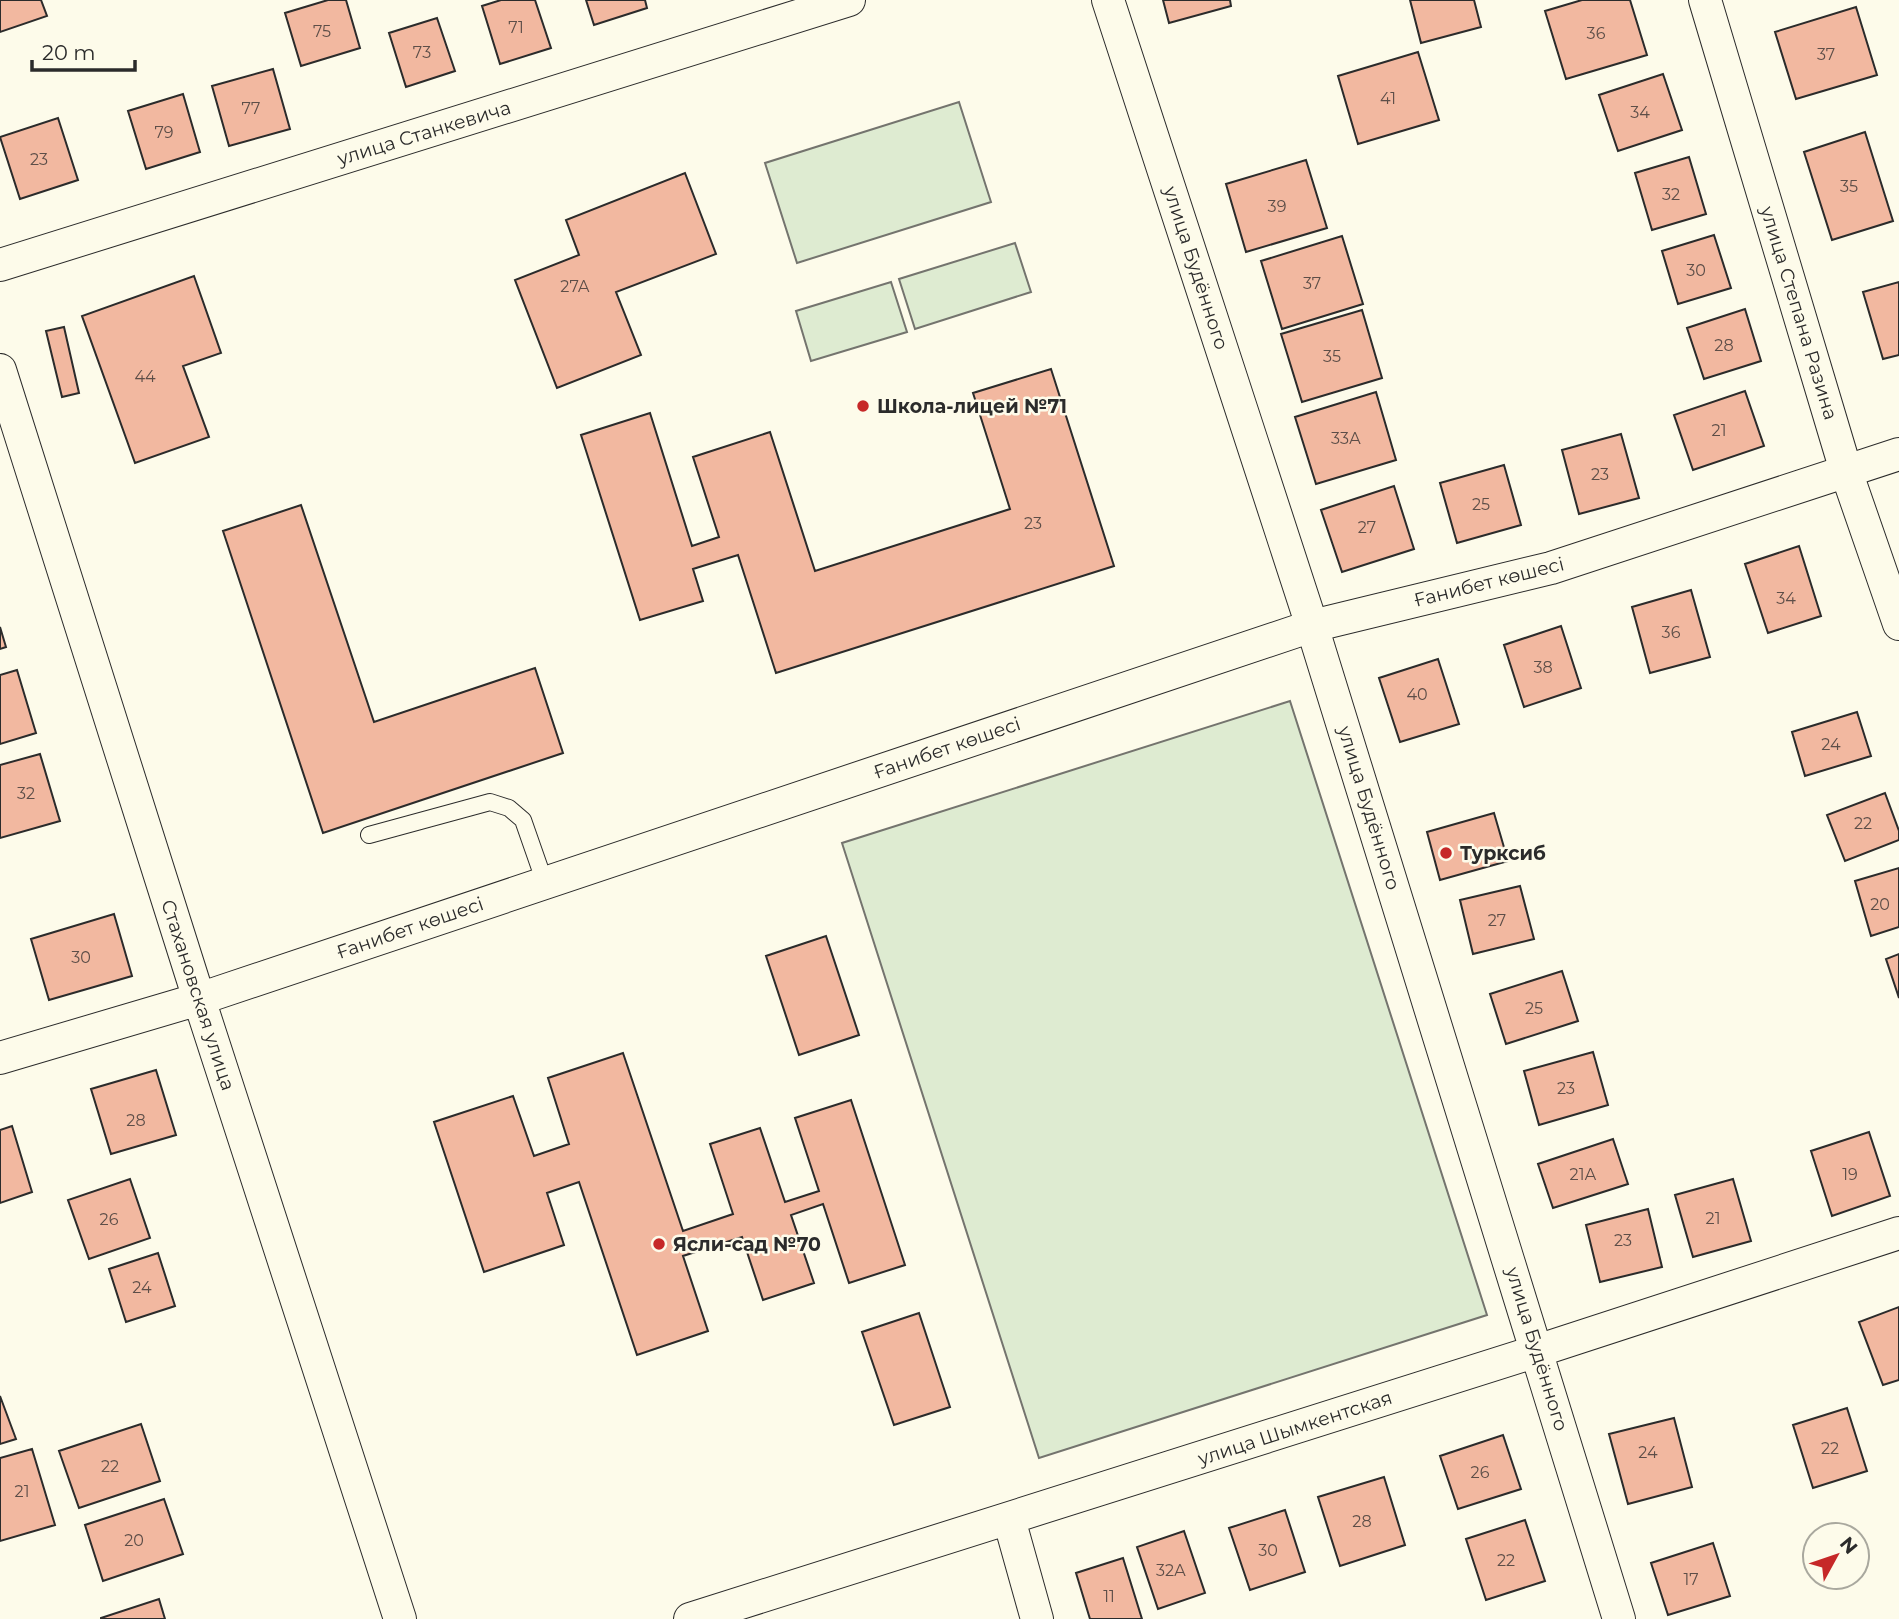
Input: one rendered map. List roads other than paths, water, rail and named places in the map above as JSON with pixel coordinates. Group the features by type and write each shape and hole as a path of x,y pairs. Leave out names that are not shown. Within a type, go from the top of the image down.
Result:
{"street":[{"name":"улица Станкевича","path":"0,265 849,0"},
{"name":"улица Будённого","path":"1108,0 1312,626 1619,1619"},
{"name":"улица Степана Разина","path":"1705,0 1846,471 1899,624"},
{"name":"Стахановская улица","path":"0,370 199,999 400,1619"},
{"name":"Ғанибет көшесі","path":"0,1058 199,999 1312,626 1551,568 1899,454"},
{"name":"улица Шымкентская","path":"690,1619 1537,1351 1899,1233"},
{"path":"1009,1519 1037,1619"}],"lane":[{"path":"369,835 490,802 509,808 523,820 545,883"}],"place":[{"name":"Школа-лицей №71","path":"863,406"},
{"name":"Турксиб","path":"1446,853"},
{"name":"Ясли-сад №70","path":"659,1244"}]}
